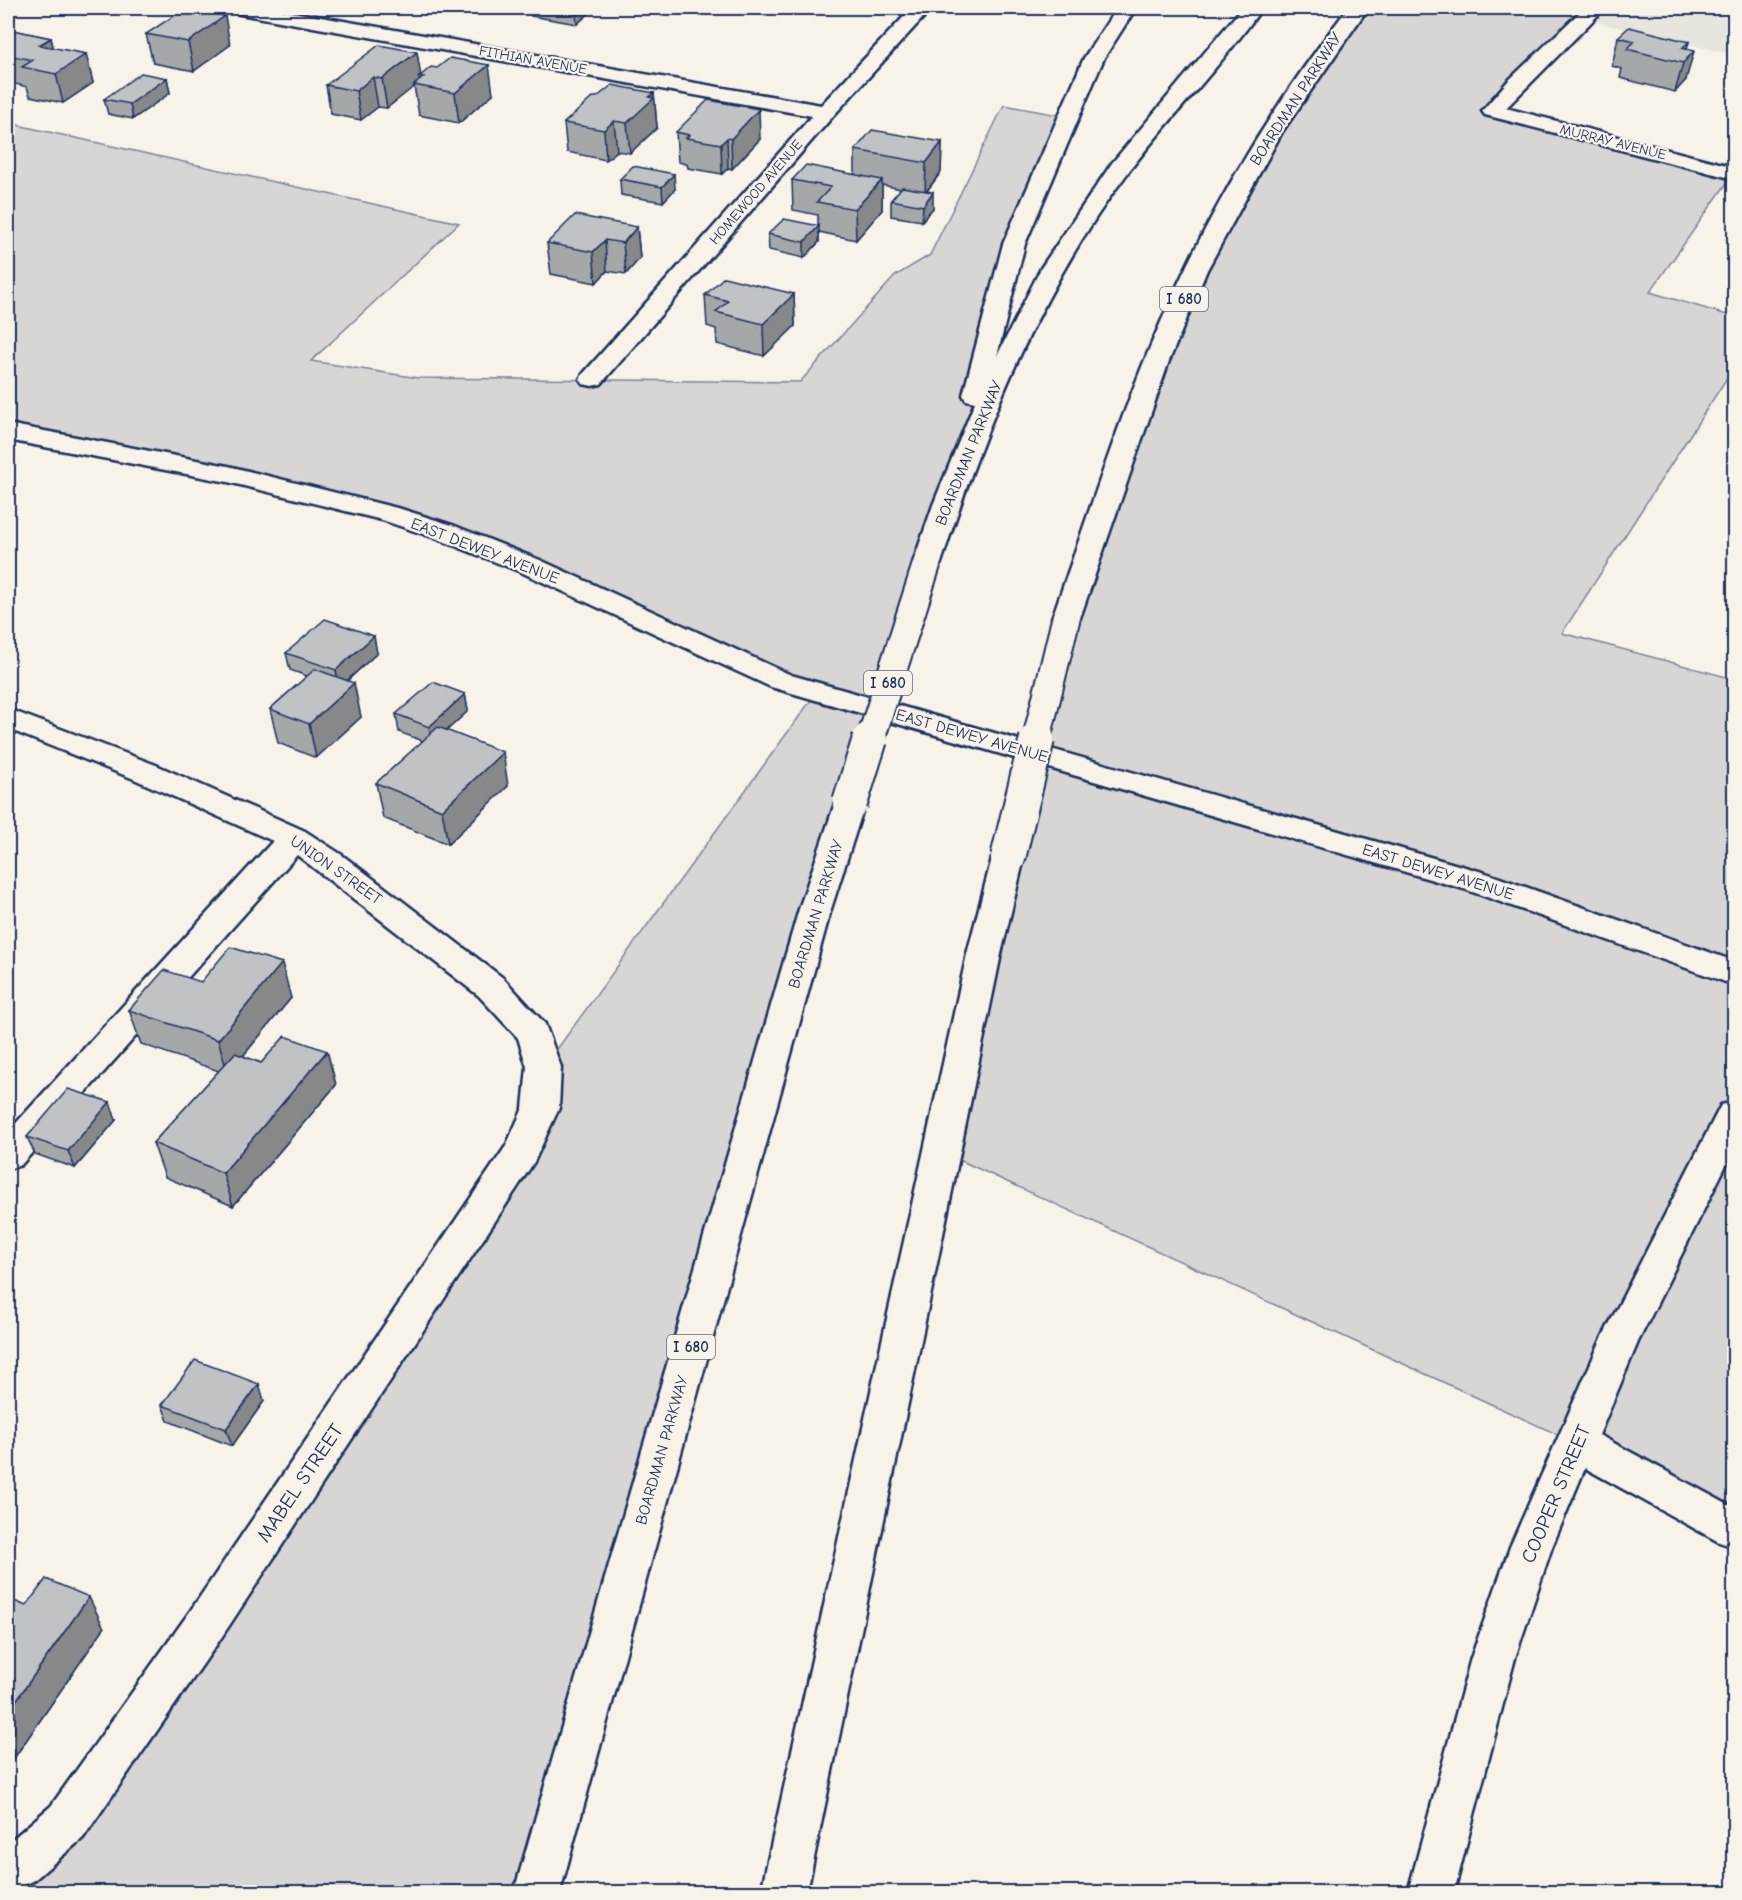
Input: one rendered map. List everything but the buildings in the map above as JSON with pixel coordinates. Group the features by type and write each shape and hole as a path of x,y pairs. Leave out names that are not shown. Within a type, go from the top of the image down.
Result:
{"main road":[{"name":"FITHIAN AVENUE","path":"240,8 826,112"},
{"name":"HOMEWOOD AVENUE","path":"592,379 826,112 922,8"},
{"path":"946,505 1014,244 1095,58 1126,8"},
{"name":"BOARDMAN PARKWAY","path":"537,1893 812,920 946,505 990,395 1053,268 1120,168 1252,8"},
{"name":"BOARDMAN PARKWAY","path":"784,1893 981,965 1066,618 1157,360 1198,268 1245,179 1294,96 1358,8"},
{"name":"MURRAY AVENUE","path":"1596,8 1515,85 1492,111 1734,173"},
{"name":"EAST DEWEY AVENUE","path":"8,432 277,485 371,509 445,532 530,565 719,657 781,681 1475,881 1734,974"},
{"name":"UNION STREET","path":"8,718 145,772 294,838 331,863 491,987 533,1033 544,1067"},
{"path":"8,1155 294,838"},
{"name":"MABEL STREET","path":"8,1869 17,1865 67,1822 219,1604 521,1152 541,1108 544,1067"},
{"name":"COOPER STREET","path":"1431,1893 1493,1658 1531,1547 1578,1444 1619,1342 1734,1115"},
{"path":"1578,1444 1734,1528"}],"shaded area":[{"path":"1358,8 1595,8 1515,85 1493,111 1734,173 1650,292 1734,317 1734,367 1562,633 1734,679 1734,1529 1578,1444 942,1152 1066,618 1198,268"},
{"path":"1595,8 1734,8 1734,55 1583,19"},
{"path":"1004,105 1069,117 1014,244 946,505 815,909 537,1892 8,1892 8,1869 17,1865 521,1152 544,1067 817,692 530,565 277,485 8,432 8,123 459,223 311,361 418,378 800,382 895,276 930,255"}]}
